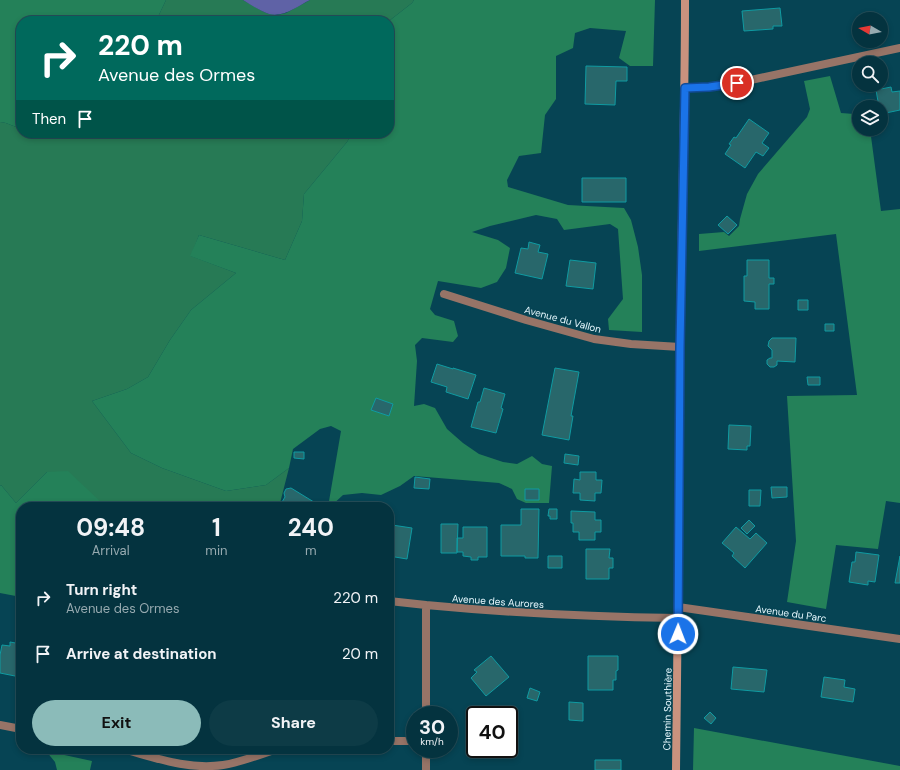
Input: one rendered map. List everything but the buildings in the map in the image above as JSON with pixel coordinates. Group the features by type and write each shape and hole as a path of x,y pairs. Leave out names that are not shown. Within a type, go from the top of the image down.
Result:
{"street":[{"name":"Chemin Southière","path":"676,770 685,0"},
{"path":"685,88 709,87 737,83 900,48"},
{"name":"Avenue du Vallon","path":"444,294 526,320 594,339 631,344 680,347"},
{"name":"Avenue des Aurores","path":"394,602 502,612 678,618"},
{"path":"426,605 426,706"},
{"name":"Avenue du Parc","path":"678,607 900,639"},
{"path":"0,725 16,728"},
{"path":"394,741 406,741"},
{"path":"141,754 180,765 208,767 237,762 263,754"},
{"path":"426,758 426,770"}],"green space":[{"path":"0,0 166,0 158,16 16,16 16,127 0,122"},
{"path":"166,0 243,0 262,11 277,15 286,13 310,0 414,0 394,17 158,16"},
{"path":"414,0 655,0 653,66 630,66 619,58 626,31 590,28 575,33 573,48 556,56 556,99 545,115 541,153 519,156 507,180 508,187 568,205 624,208 631,220 638,247 642,275 642,332 609,330 608,319 623,299 618,229 610,224 564,230 557,219 536,215 472,232 498,240 510,248 506,268 497,282 481,288 438,281 430,309 435,315 454,321 458,336 453,342 422,338 415,345 417,361 414,406 424,404 435,408 447,429 479,454 503,462 517,464 532,456 542,464 552,466 549,503 526,503 517,499 512,489 499,483 414,476 400,486 381,495 362,493 343,495 335,502 329,502 341,431 331,426 320,429 293,449 289,468 266,485 226,491 162,468 131,453 92,401 127,389 148,377 170,340 191,310 236,273 190,256 199,235 285,260 302,221 304,194 349,138 394,138 394,17"},
{"path":"830,76 841,113 852,114 852,136 871,136 881,211 900,209 900,503 886,501 878,549 836,545 826,609 787,602 796,541 787,396 857,395 836,234 699,251 699,234 724,232 729,236 739,226 747,194 758,174 807,117 810,109 804,81"},
{"path":"0,122 16,127 16,138 349,138 304,194 302,221 285,260 199,235 191,256 236,273 191,310 170,340 148,377 127,389 92,401 131,453 162,468 226,491 266,485 289,468 280,502 100,502 47,472 16,503 1,485 0,486"},
{"path":"68,471 101,502 17,502 47,472"},
{"path":"1,485 16,503 16,596 0,593"},
{"path":"694,728 900,766 900,770 693,770"},
{"path":"48,754 60,754 92,761 90,770 57,770 55,762"}],"water":[{"path":"243,0 310,0 290,11 274,15 262,11"}],"route":[{"path":"678,634 680,347 685,88 722,86 737,83"}]}
